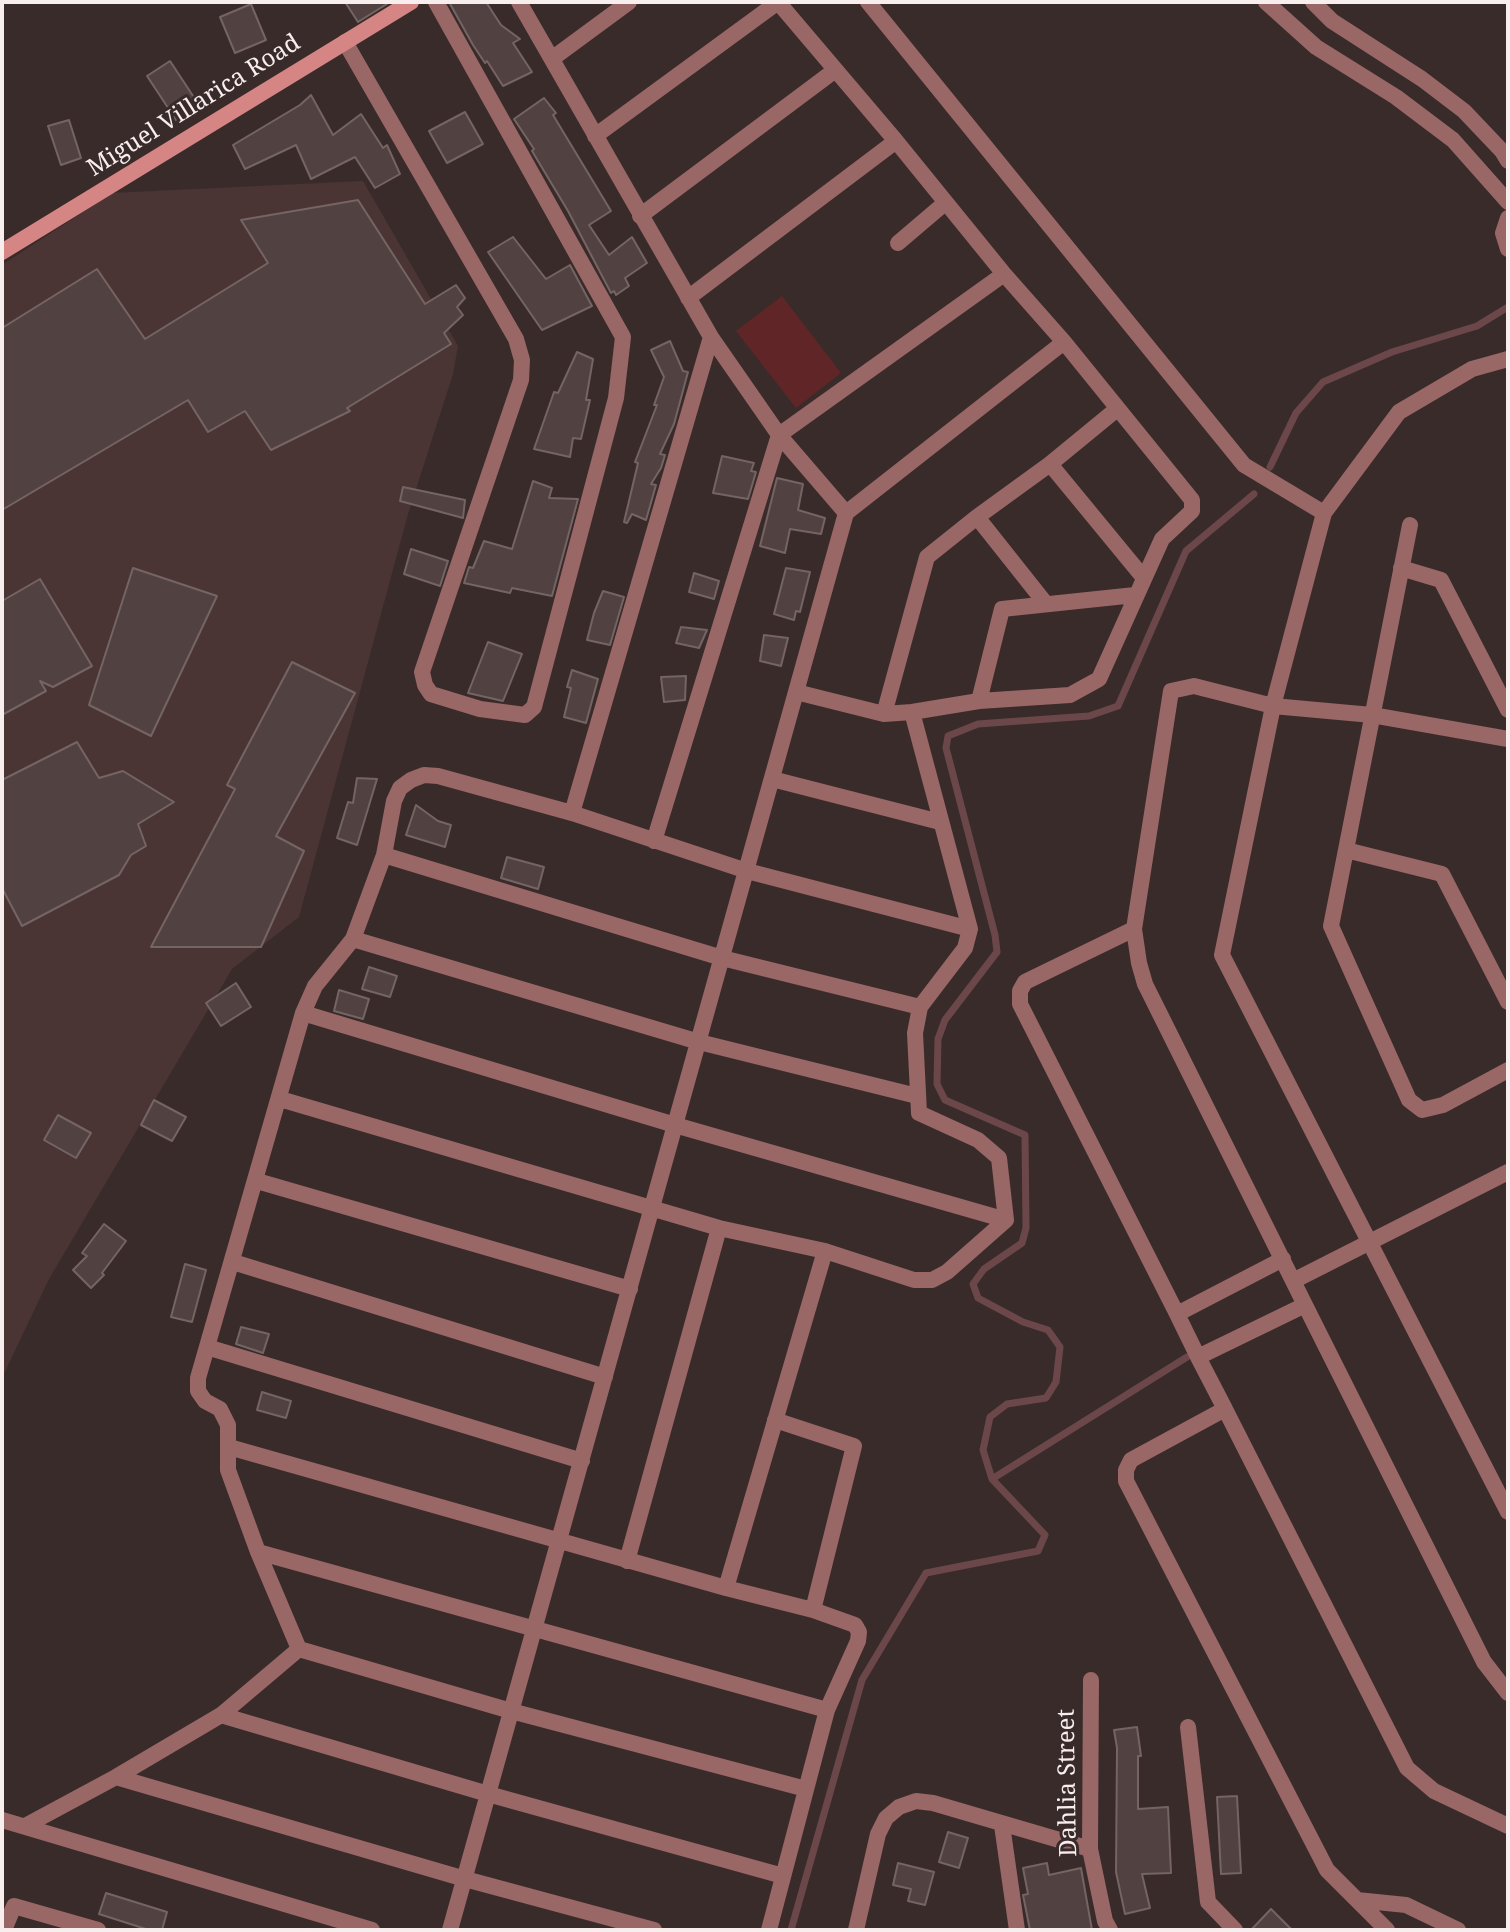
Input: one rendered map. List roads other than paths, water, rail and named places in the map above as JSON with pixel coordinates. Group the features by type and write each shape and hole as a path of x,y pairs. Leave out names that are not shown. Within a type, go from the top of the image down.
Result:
{"main road":[{"name":"Miguel Villarica Road","path":"2,252 411,2"}],"street":[{"path":"345,42 516,339 522,360 521,380 422,672 425,685 431,694 480,709 525,715 534,707 612,412 623,337 436,2"},
{"path":"519,2 711,337 779,435 846,513"},
{"path":"553,58 629,2"},
{"path":"595,136 778,2 1064,342 1192,500 1192,511 1162,539 1135,595 1106,668 1099,679 1070,695 979,701 884,714 796,692"},
{"path":"868,2 1244,465 1324,513"},
{"path":"1266,2 1316,47 1396,97 1453,140 1508,202"},
{"path":"1313,2 1332,21 1422,79 1464,111 1508,161"},
{"path":"640,216 834,71"},
{"path":"688,298 896,141"},
{"path":"898,243 945,203"},
{"path":"1508,218 1503,233 1508,249"},
{"path":"654,841 779,435 1004,274"},
{"path":"572,813 711,337"},
{"path":"450,1930 846,513 1064,342"},
{"path":"1508,359 1472,369 1399,412 1324,513 1273,706 1222,955 1508,1512"},
{"path":"884,714 927,557 1117,409"},
{"path":"1050,464 1143,577"},
{"path":"977,517 1046,604"},
{"path":"1410,525 1331,926 1409,1100 1422,1110 1443,1105 1508,1070"},
{"path":"1401,568 1441,580 1508,710"},
{"path":"979,701 1002,609 1135,595"},
{"path":"1508,739 1372,715 1273,706 1194,686 1171,691 1134,929 1145,984 1484,1662 1508,1693"},
{"path":"912,712 970,929 965,948 920,1007 915,1033 919,1113 978,1140 999,1158 1006,1220"},
{"path":"299,1649 228,1470 228,1425 220,1409 205,1401 198,1391 198,1378 303,1013 315,986 353,939 384,855 394,801 400,788 424,775 438,776 572,813 747,871 970,929"},
{"path":"772,779 940,822"},
{"path":"1346,850 1442,874 1508,1002"},
{"path":"384,855 722,958 920,1007"},
{"path":"1134,929 1025,982 1020,991 1020,1004 1407,1768 1434,1791 1508,1826"},
{"path":"353,939 699,1042 917,1096"},
{"path":"303,1013 1006,1220"},
{"path":"280,1099 719,1228 825,1251 914,1280 932,1280 947,1272 1006,1220"},
{"path":"1293,1281 1508,1172"},
{"path":"257,1181 630,1289"},
{"path":"627,1561 719,1228"},
{"path":"726,1588 825,1251"},
{"path":"1177,1314 1283,1259"},
{"path":"233,1262 605,1377"},
{"path":"1198,1357 1305,1305"},
{"path":"207,1347 582,1461"},
{"path":"1225,1409 1131,1460 1126,1470 1126,1481 1327,1870 1387,1930"},
{"path":"775,1420 854,1446 813,1610"},
{"path":"229,1447 627,1561 813,1610 855,1625 859,1632 858,1641 827,1710 769,1930"},
{"path":"258,1552 827,1710"},
{"path":"299,1649 511,1711 806,1789"},
{"path":"25,1826 221,1715 299,1649"},
{"name":"Dahlia Street","path":"1091,1680 1090,1849 1105,1921 1110,1930"},
{"path":"221,1715 488,1794 783,1876"},
{"path":"1188,1727 1208,1902 1235,1930"},
{"path":"116,1777 465,1879 654,1930"},
{"path":"856,1930 878,1834 886,1818 899,1807 916,1801 933,1803 1090,1849"},
{"path":"2,1820 372,1930"},
{"path":"1002,1825 1017,1930"},
{"path":"1357,1900 1406,1905 1458,1930"},
{"path":"4,1930 14,1906 98,1930"}],"waterway":[{"path":"1270,467 1296,413 1323,382 1392,352 1477,326 1508,307"},
{"path":"791,1930 862,1680 926,1573 1038,1551 1045,1535 992,1479 983,1450 990,1417 1007,1404 1046,1398 1056,1382 1060,1347 1048,1330 1023,1322 978,1298 973,1284 984,1269 1022,1243 1026,1228 1025,1135 945,1100 937,1084 938,1039 945,1020 997,952 946,748 948,736 978,724 1089,716 1118,706 1186,551 1254,494"},
{"path":"992,1479 1187,1357"}]}
